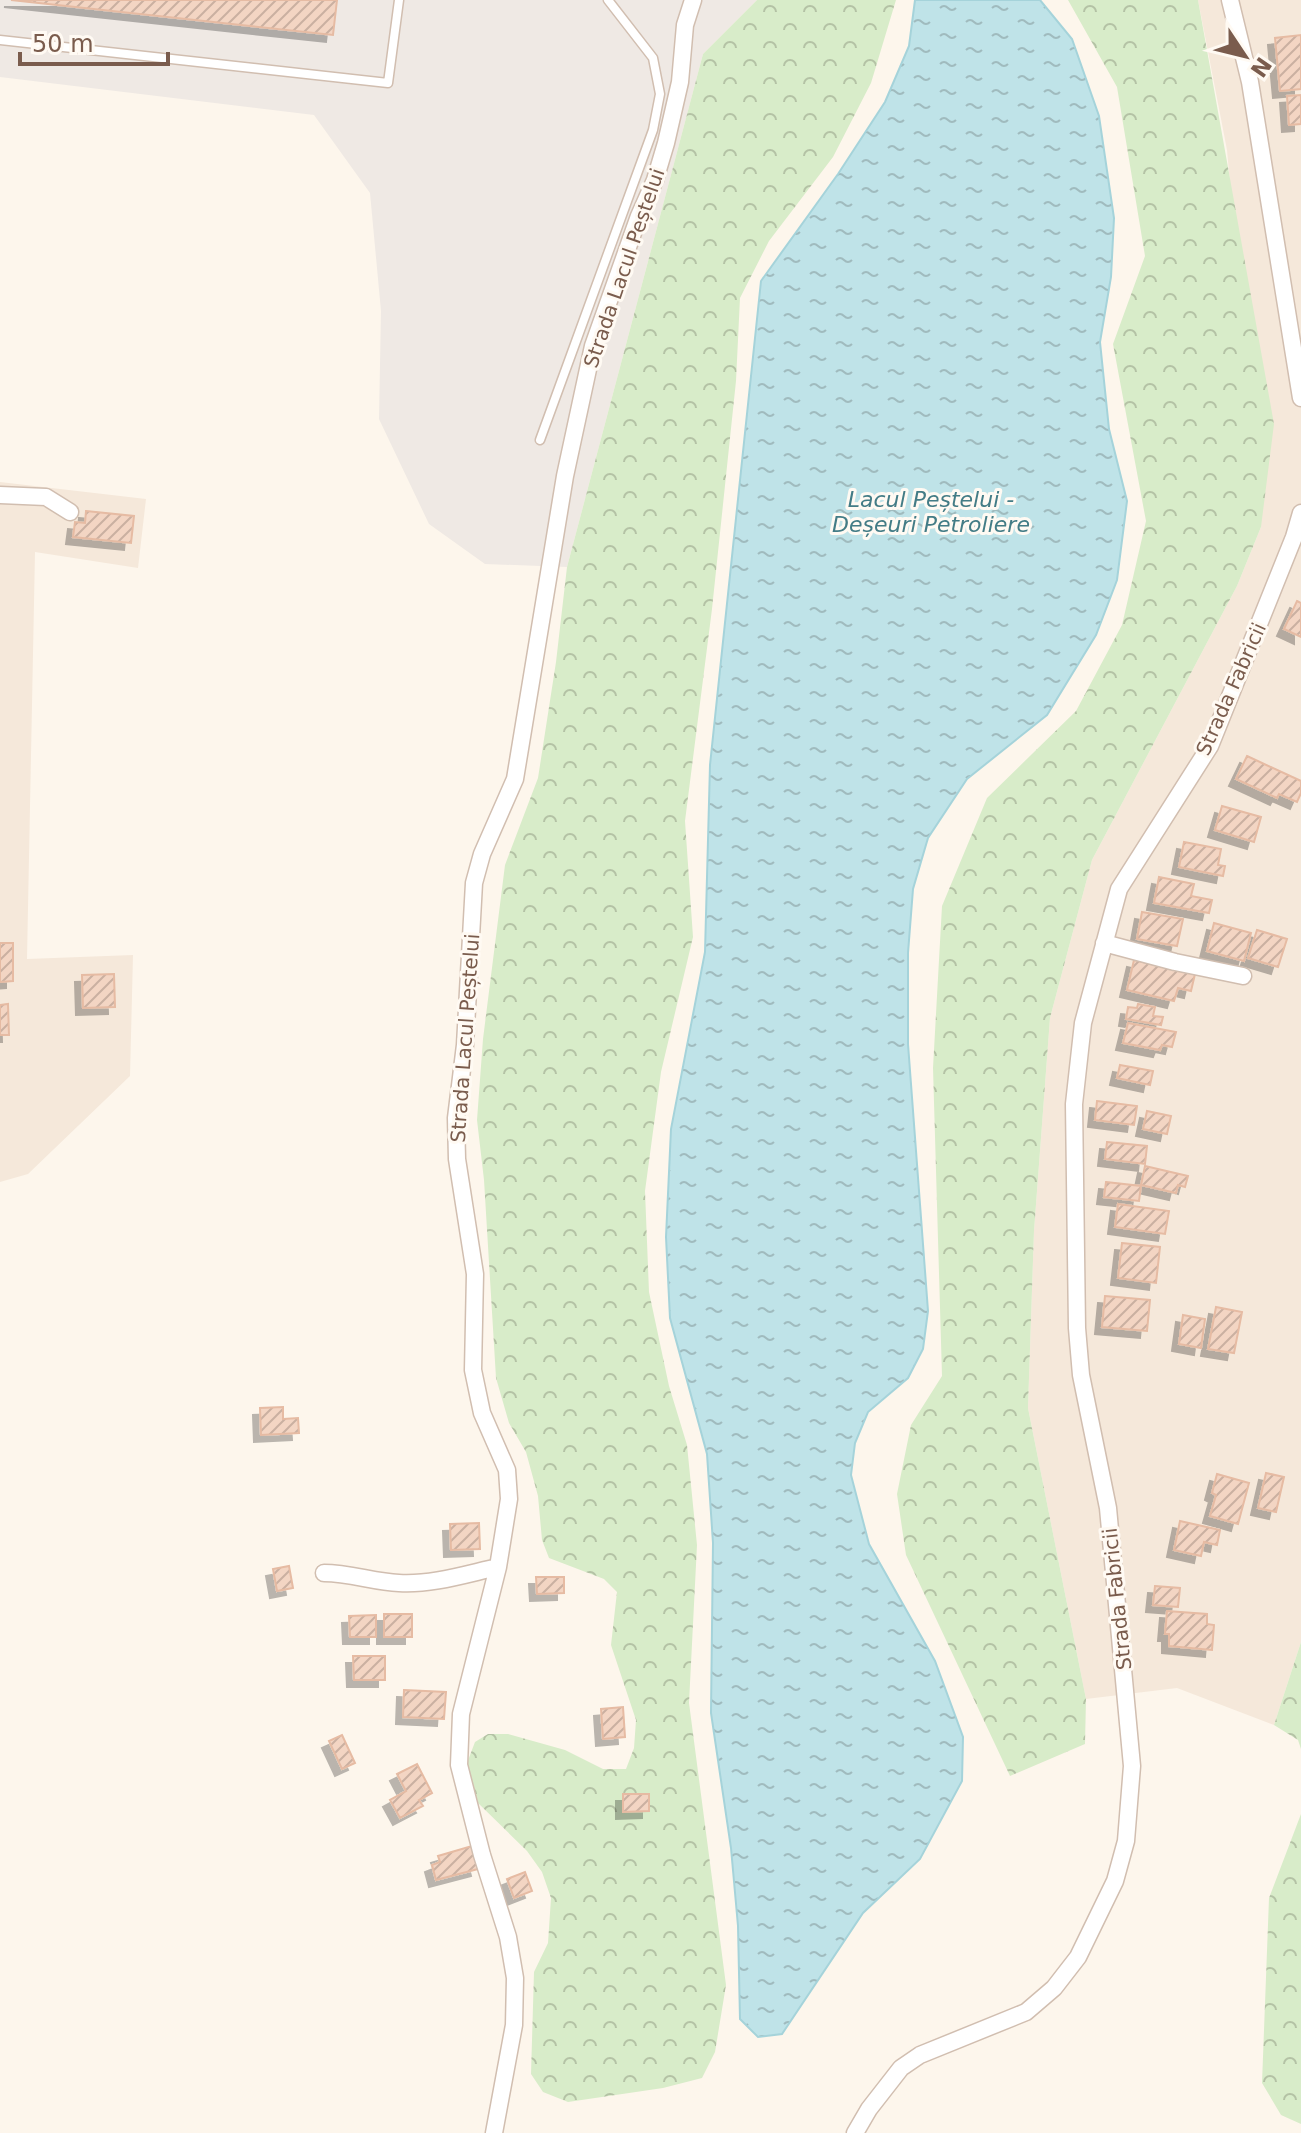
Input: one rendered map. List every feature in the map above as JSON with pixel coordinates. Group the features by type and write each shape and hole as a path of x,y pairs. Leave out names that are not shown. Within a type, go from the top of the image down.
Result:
{"street":[{"name":"Strada Lacul Peștelui","path":"494,2133 514,2025 515,1978 508,1937 482,1855 459,1765 461,1714 498,1567 509,1499 507,1470 482,1413 473,1370 475,1274 457,1159 456,1118 465,1045 474,883 482,854 515,779 565,476 593,346 666,143 680,82 685,25 693,0"},
{"path":"1230,0 1250,82 1301,398"},
{"path":"0,495 46,497 70,512"},
{"name":"Strada Fabricii","path":"855,2133 869,2109 901,2068 920,2055 1026,2012 1054,1988 1078,1957 1115,1881 1126,1841 1132,1766 1108,1508 1081,1375 1075,1273 1074,1104 1083,1023 1119,889 1215,735 1301,513"},
{"path":"1104,943 1243,976"},
{"path":"324,1573 399,1583 439,1580 498,1567"}],"lane":[{"path":"0,40 388,83 399,0"},
{"path":"540,440 653,130 660,94 653,58 608,0"}],"shaded area":[{"path":"0,0 757,0 703,54 567,567 485,564 429,524 379,419 381,311 370,193 314,115 0,77"},
{"path":"1198,0 1301,0 1301,1642 1274,1725 1177,1688 1086,1699 1028,1408 1034,1231 1050,1018 1092,860 1237,586 1261,527 1227,150"},
{"path":"0,482 146,499 138,568 35,552 27,959 133,955 130,1076 28,1174 0,1182"}],"green space":[{"path":"757,0 896,0 871,83 833,157 769,241 740,298 736,381 712,609 685,821 693,937 661,1072 645,1191 649,1292 669,1386 687,1445 697,1545 689,1703 726,1985 715,2052 702,2078 663,2088 568,2102 543,2092 531,2074 534,1972 548,1943 551,1898 542,1872 527,1851 478,1803 467,1763 475,1742 488,1734 508,1734 565,1750 603,1769 626,1769 634,1748 636,1720 611,1645 617,1592 604,1579 549,1558 542,1540 538,1496 526,1452 509,1423 496,1378 484,1180 477,1120 483,1039 505,865 538,778 567,567 703,54"},
{"path":"1068,0 1198,0 1274,424 1261,527 1237,586 1092,860 1050,1018 1034,1231 1028,1408 1086,1699 1085,1744 1010,1776 906,1555 897,1494 911,1425 942,1376 933,1068 942,906 987,798 1076,711 1122,625 1146,521 1113,344 1145,256 1117,87"},
{"path":"1301,1642 1301,1749 1298,1740 1274,1725"},
{"path":"1301,1814 1301,2124 1281,2115 1262,2083 1269,1898"}],"water":[{"name":"Lacul Peștelui - Deșeuri Petroliere","path":"915,0 1040,0 1072,39 1099,116 1114,218 1111,277 1100,342 1109,429 1127,501 1117,580 1096,635 1047,715 967,779 928,838 913,889 908,953 908,1044 928,1311 923,1349 908,1378 868,1412 855,1443 851,1475 869,1544 935,1661 963,1737 962,1781 920,1859 863,1913 782,2034 758,2037 740,2019 738,1926 731,1848 711,1713 713,1543 707,1454 670,1318 666,1237 671,1129 705,952 710,765 761,281 885,102 909,46"}],"building":[{"path":"11,0 337,0 333,35"},
{"path":"1301,35 1301,89 1280,91 1275,38"},
{"path":"1301,95 1301,124 1289,125 1287,96"},
{"path":"86,511 134,516 131,543 73,537 75,522 85,523"},
{"path":"1297,601 1301,603 1301,637 1284,629"},
{"path":"1247,756 1301,781 1297,802 1279,794 1277,798 1236,779"},
{"path":"1222,806 1261,817 1254,842 1215,830"},
{"path":"1184,842 1221,849 1218,865 1225,866 1223,876 1179,867"},
{"path":"1159,877 1194,884 1191,896 1212,900 1209,913 1154,903"},
{"path":"1142,912 1183,919 1177,946 1137,939"},
{"path":"1214,923 1251,933 1244,961 1207,951"},
{"path":"1257,930 1287,939 1278,967 1248,958"},
{"path":"0,943 13,943 13,981 0,982"},
{"path":"1134,960 1195,974 1191,991 1178,988 1174,1001 1127,990"},
{"path":"114,974 115,1007 83,1008 82,975"},
{"path":"8,1004 9,1035 0,1035 0,1005"},
{"path":"1138,1004 1155,1007 1153,1016 1163,1017 1161,1025 1126,1019 1128,1007 1137,1008"},
{"path":"1128,1023 1176,1032 1172,1047 1162,1045 1160,1050 1123,1043"},
{"path":"1120,1065 1153,1071 1150,1085 1117,1078"},
{"path":"1097,1101 1137,1106 1134,1125 1095,1120"},
{"path":"1147,1111 1171,1116 1167,1134 1143,1129"},
{"path":"1107,1142 1147,1146 1145,1164 1105,1159"},
{"path":"1145,1166 1188,1176 1185,1187 1178,1185 1176,1193 1141,1185"},
{"path":"1106,1182 1141,1186 1139,1201 1104,1197"},
{"path":"1118,1204 1169,1211 1165,1234 1115,1227"},
{"path":"1122,1243 1160,1247 1156,1283 1118,1278"},
{"path":"1105,1296 1150,1300 1147,1331 1102,1327"},
{"path":"1216,1307 1242,1312 1234,1353 1208,1349"},
{"path":"1183,1315 1205,1319 1201,1348 1179,1344"},
{"path":"283,1407 283,1419 298,1418 299,1433 261,1435 260,1408"},
{"path":"1266,1473 1284,1477 1276,1512 1258,1508"},
{"path":"1217,1474 1249,1483 1238,1524 1210,1516 1216,1495 1212,1493"},
{"path":"1180,1521 1220,1530 1217,1545 1204,1542 1201,1556 1174,1550"},
{"path":"479,1523 480,1549 451,1550 450,1524"},
{"path":"289,1566 293,1588 277,1591 273,1569"},
{"path":"536,1577 564,1577 564,1593 537,1594"},
{"path":"1155,1586 1180,1588 1178,1607 1153,1605"},
{"path":"1167,1611 1207,1614 1207,1624 1214,1625 1212,1650 1169,1646 1169,1634 1165,1634"},
{"path":"384,1614 412,1614 412,1637 384,1637"},
{"path":"376,1615 376,1637 350,1637 349,1616"},
{"path":"353,1656 385,1656 385,1680 354,1680"},
{"path":"404,1690 446,1692 444,1719 403,1717"},
{"path":"623,1707 625,1737 603,1739 601,1709"},
{"path":"342,1735 355,1763 342,1769 329,1741"},
{"path":"417,1764 432,1793 419,1800 423,1806 400,1818 390,1800 406,1791 397,1774"},
{"path":"623,1794 649,1794 649,1811 623,1812"},
{"path":"472,1846 478,1869 436,1880 432,1865 440,1862 438,1856"},
{"path":"525,1872 532,1891 514,1898 507,1879"}]}
